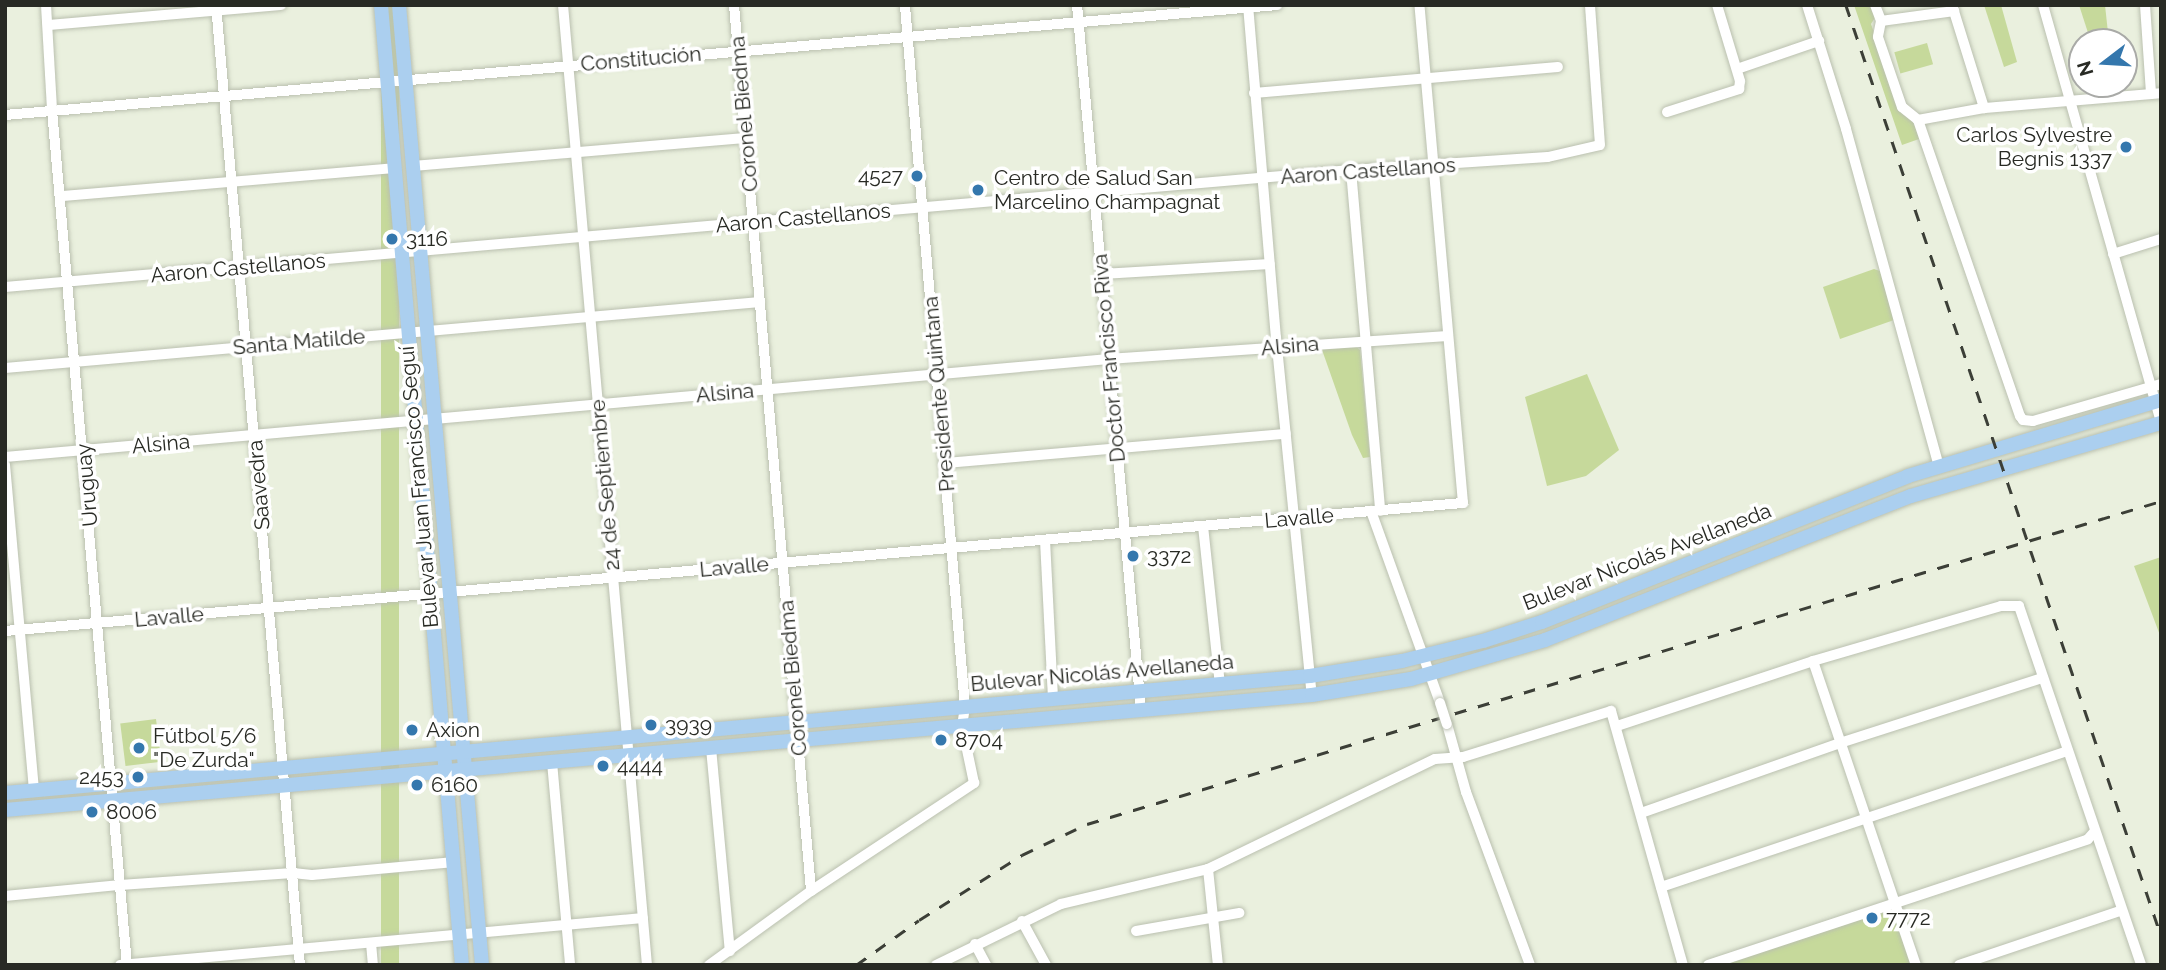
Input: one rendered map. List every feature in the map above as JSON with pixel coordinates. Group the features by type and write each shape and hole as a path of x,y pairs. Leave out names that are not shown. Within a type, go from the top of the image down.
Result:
{"main road":[{"name":"Bulevar Juan Francisco Seguí","path":"381,5 462,965"},
{"name":"Bulevar Juan Francisco Seguí","path":"399,5 482,965"},
{"name":"Bulevar Nicolás Avellaneda","path":"5,793 1310,676 1423,656 1542,622 1939,467 2157,393"},
{"name":"Bulevar Nicolás Avellaneda","path":"5,810 1312,695 1429,675 1545,640 1911,496 2161,423"}],"street":[{"name":"Uruguay","path":"46,5 52,110 70,282 127,964"},
{"path":"48,25 216,8 281,5"},
{"name":"24 de Septiembre","path":"563,5 647,965"},
{"name":"Coronel Biedma","path":"734,5 811,891"},
{"name":"Presidente Quintana","path":"811,891 974,783 962,726 965,707 905,5"},
{"name":"Doctor Francisco Riva","path":"1077,5 1141,710"},
{"name":"Constitución","path":"5,115 1277,5"},
{"path":"1419,5 1446,336"},
{"name":"Aaron Castellanos","path":"5,287 240,269 1352,170 1548,157 1600,145 1590,5"},
{"path":"1667,112 1739,89 1737,69 1717,5"},
{"path":"1807,5 1939,467"},
{"path":"1875,5 1881,22 1878,37 1902,107 1918,120 2012,397 2023,420 2033,421 2157,393"},
{"path":"2043,5 2113,254 2157,393 2161,423"},
{"path":"1918,120 1983,108 2156,94 2145,5"},
{"path":"1248,6 1277,347 1312,695"},
{"name":"Saavedra","path":"216,8 285,768 300,965"},
{"path":"1881,22 1953,8 1983,108"},
{"path":"1737,69 1819,41"},
{"path":"1254,93 1558,67"},
{"path":"412,166 746,138"},
{"path":"62,196 395,168"},
{"path":"1352,170 1376,511 1447,724 1456,759 1530,965"},
{"path":"2113,254 2161,239"},
{"path":"1102,274 1270,264"},
{"name":"Santa Matilde","path":"5,368 760,302"},
{"name":"Alsina","path":"5,457 1109,359 1446,336"},
{"name":"Lavalle","path":"5,631 1463,503 1446,336"},
{"path":"944,463 1286,434"},
{"path":"5,465 34,790"},
{"path":"1203,526 1220,684"},
{"path":"1045,540 1053,699"},
{"path":"1617,726 1813,661 2001,606 2019,606 2141,965"},
{"path":"1813,661 1916,965"},
{"path":"1641,813 1840,743 2043,678"},
{"path":"936,965 1021,921 1092,894 1208,869 1434,759 1456,759 1611,711 1683,965"},
{"path":"711,748 730,951"},
{"path":"1661,887 2068,751"},
{"path":"552,762 570,965"},
{"path":"1708,965 2088,839 2094,832"},
{"path":"5,896 120,885 293,873 312,875 454,862"},
{"path":"1208,869 1218,965"},
{"path":"709,965 811,891"},
{"path":"1959,965 2122,909"},
{"path":"1136,931 1214,915 1240,913"},
{"path":"120,965 643,918"},
{"path":"1021,921 1046,965"},
{"path":"372,943 373,965"},
{"path":"975,943 986,965"}],"green space":[{"path":"381,5 399,5 399,965 381,965"},
{"path":"1854,5 1872,5 1876,16 1871,24 1901,111 1914,121 1919,139 1902,145"},
{"path":"1984,5 2001,5 2017,62 2004,67"},
{"path":"2079,5 2105,5 2107,28 2086,28"},
{"path":"1927,43 1933,64 1900,74 1894,52"},
{"path":"1874,269 1880,271 1894,320 1840,339 1823,287"},
{"path":"1353,344 1360,350 1370,457 1363,458 1352,435 1321,347"},
{"path":"1587,374 1619,450 1586,476 1547,486 1525,397"},
{"path":"2161,557 2161,638 2134,566"},
{"path":"156,719 161,762 126,766 120,723"},
{"path":"1894,903 1916,965 1708,965"}],"railway":[{"path":"1846,5 2161,935"},
{"path":"856,965 919,920 1022,855 1087,824 2161,501"}],"place":[{"name":"Carlos Sylvestre Begnis 1337","path":"2126,147"},
{"name":"4527","path":"917,176"},
{"name":"Centro de Salud San Marcelino Champagnat","path":"978,190"},
{"name":"3116","path":"392,239"},
{"name":"3372","path":"1133,556"},
{"name":"3939","path":"651,725"},
{"name":"Axion","path":"412,730"},
{"name":"8704","path":"941,740"},
{"name":"Fútbol 5/6 \"De Zurda\"","path":"139,748"},
{"name":"4444","path":"603,766"},
{"name":"2453","path":"138,777"},
{"name":"6160","path":"417,785"},
{"name":"8006","path":"92,812"},
{"name":"7772","path":"1872,918"}]}
